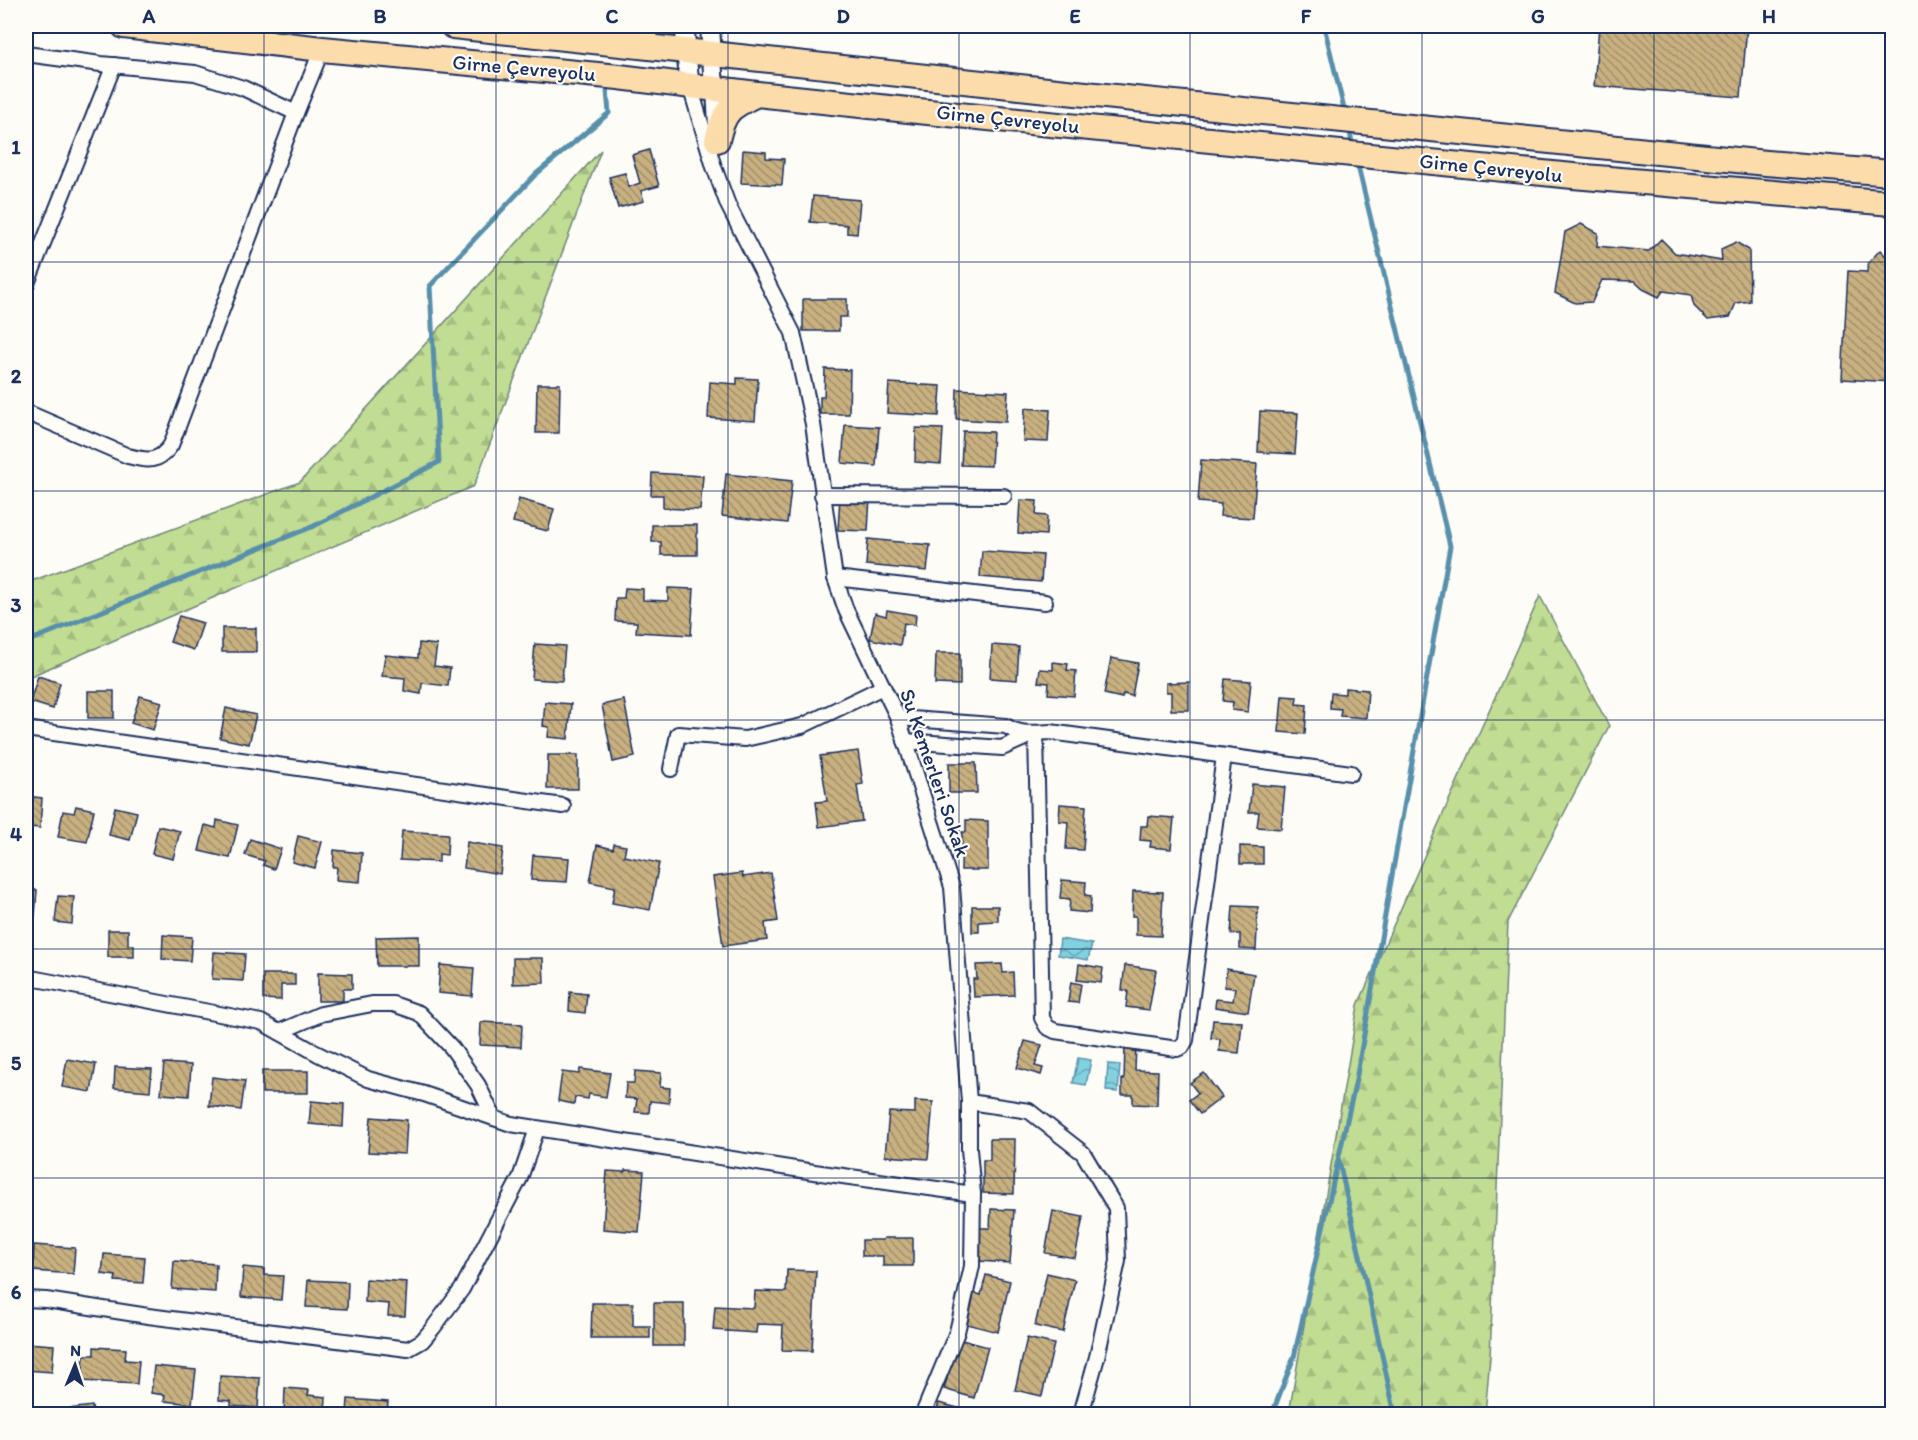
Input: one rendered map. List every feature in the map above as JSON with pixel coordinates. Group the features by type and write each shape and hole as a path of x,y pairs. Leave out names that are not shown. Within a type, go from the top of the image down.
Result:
{"highway":[{"name":"Girne Çevreyolu","path":"124,26 758,94 1573,176 1893,203"},
{"name":"Girne Çevreyolu","path":"453,26 1292,115 1893,174"},
{"path":"594,41 645,30 650,26"},
{"path":"717,140 722,120 734,105 758,94"}],"street":[{"path":"685,26 686,52 702,87 717,140 714,167"},
{"path":"702,87 713,55 710,26"},
{"path":"26,412 128,456 144,460 157,458 166,453 322,48"},
{"path":"26,54 195,73 243,88 296,113"},
{"path":"26,286 114,65"},
{"name":"Su Kemerleri Sokak","path":"702,87 714,167 728,205 793,333 813,424 835,578 846,610 898,718 952,887 969,1102 969,1149 973,1194 972,1266 957,1332 923,1414"},
{"path":"822,495 1004,496"},
{"path":"835,578 1045,602"},
{"path":"672,770 678,734 746,739 802,726 883,687"},
{"path":"898,718 1006,726 1014,732 1050,732 1351,773"},
{"path":"26,729 563,806"},
{"path":"905,741 1002,748 1036,733"},
{"path":"1036,733 1042,1018 1047,1027 1055,1030 1177,1048 1182,1047 1186,1041 1224,756"},
{"path":"26,977 261,1022 368,1079 424,1094 511,1124 814,1172 973,1194"},
{"path":"279,1032 321,1014 372,1004 393,1004 419,1013 452,1048 477,1085 494,1118"},
{"path":"969,1102 1029,1111 1083,1153 1116,1208 1118,1261 1097,1357 1081,1414"},
{"path":"26,1299 408,1349 422,1341 462,1288 520,1178 537,1129"}],"green space":[{"path":"601,150 474,486 26,678 26,583 300,482"},
{"path":"1540,596 1609,726 1508,922 1490,1357 1485,1414 1289,1414 1358,1005"}],"water":[{"path":"1060,939 1092,944 1088,960 1058,955"},
{"path":"1078,1058 1091,1060 1086,1085 1073,1083"},
{"path":"1108,1064 1120,1065 1118,1092 1106,1091"}],"building":[{"path":"1599,26 1747,26 1741,97 1594,86"},
{"path":"649,150 659,186 641,191 644,201 618,208 609,177 625,173 629,187 640,183 632,155"},
{"path":"743,150 766,152 766,158 784,159 782,185 741,183"},
{"path":"813,196 860,200 857,234 847,233 847,225 810,222"},
{"path":"1581,224 1598,233 1597,246 1649,251 1661,239 1675,253 1722,261 1721,249 1736,242 1749,250 1750,301 1736,303 1730,317 1708,320 1694,306 1691,295 1663,291 1659,297 1643,289 1634,281 1602,280 1592,302 1575,303 1555,293 1565,232"},
{"path":"1880,250 1892,262 1892,382 1842,379 1848,271 1867,272 1868,263"},
{"path":"803,299 847,299 847,317 839,317 839,331 803,331"},
{"path":"825,369 850,370 849,414 820,414 820,397 824,397"},
{"path":"737,378 758,379 755,421 708,418 710,382 737,384"},
{"path":"889,383 941,386 939,416 887,413"},
{"path":"537,384 560,384 559,433 536,433"},
{"path":"957,389 1008,392 1006,422 956,419"},
{"path":"1025,408 1050,410 1048,442 1023,441"},
{"path":"1260,411 1298,413 1295,454 1258,452"},
{"path":"845,425 879,427 876,466 842,463"},
{"path":"916,428 943,429 941,464 915,462"},
{"path":"963,431 993,432 991,466 961,465"},
{"path":"1201,460 1257,464 1253,518 1220,516 1221,504 1198,502"},
{"path":"652,473 703,476 700,510 663,508 663,495 651,495"},
{"path":"726,474 792,481 787,523 722,516"},
{"path":"840,496 870,497 868,531 838,530"},
{"path":"519,499 554,509 548,531 513,522"},
{"path":"1020,500 1037,501 1036,515 1047,516 1046,535 1018,533"},
{"path":"652,525 697,525 697,555 661,555 661,542 652,542"},
{"path":"868,539 930,545 927,571 866,565"},
{"path":"982,551 1043,555 1041,582 980,577"},
{"path":"625,588 643,589 643,600 668,601 668,588 694,589 691,635 636,632 637,622 615,621 616,598 624,598"},
{"path":"887,610 916,615 915,625 904,623 900,645 870,639 875,613 886,616"},
{"path":"179,616 203,623 194,650 170,642"},
{"path":"222,628 256,628 256,652 222,652"},
{"path":"419,643 437,645 434,666 450,668 448,686 422,683 421,694 404,691 405,678 382,676 385,655 418,658"},
{"path":"535,644 565,646 562,681 532,679"},
{"path":"992,645 1019,647 1017,680 990,678"},
{"path":"936,653 960,653 960,685 935,684"},
{"path":"1111,658 1138,663 1132,696 1123,694 1122,698 1104,694"},
{"path":"1053,662 1068,664 1067,670 1076,671 1074,696 1048,694 1049,683 1038,682 1040,669 1053,670"},
{"path":"38,676 60,683 53,709 30,702"},
{"path":"1225,679 1251,681 1248,712 1232,710 1233,702 1223,701"},
{"path":"1189,682 1189,710 1171,710 1171,692 1166,692 1166,683"},
{"path":"1345,688 1368,690 1366,718 1340,716 1341,709 1330,708 1331,693 1345,694"},
{"path":"88,691 114,691 114,718 88,718"},
{"path":"140,696 162,702 153,730 131,723"},
{"path":"1282,696 1297,697 1296,704 1307,705 1305,734 1279,732"},
{"path":"624,700 635,757 613,762 602,705"},
{"path":"545,702 571,704 568,739 548,737 549,727 543,726"},
{"path":"226,708 256,715 249,744 220,738"},
{"path":"858,751 863,784 857,785 862,821 819,827 816,802 827,801 820,756"},
{"path":"548,755 578,755 578,789 547,789"},
{"path":"949,763 976,763 977,793 949,793"},
{"path":"1252,784 1285,787 1281,829 1257,827 1259,812 1249,812"},
{"path":"26,796 42,798 40,828 27,827 27,833"},
{"path":"1060,804 1086,806 1083,850 1066,849 1068,822 1059,821"},
{"path":"76,806 94,810 87,842 58,837 63,811 74,813"},
{"path":"115,807 137,812 130,840 109,835"},
{"path":"1148,816 1174,818 1171,849 1150,847 1151,841 1140,840 1141,826 1147,826"},
{"path":"217,820 238,825 230,858 199,851 205,825 216,828"},
{"path":"966,820 988,821 988,870 961,870 962,832 966,832"},
{"path":"158,826 180,831 173,859 152,854"},
{"path":"402,831 448,834 447,855 439,854 439,862 400,860"},
{"path":"298,836 322,842 315,868 292,862"},
{"path":"250,839 281,849 274,869 263,865 265,861 245,855"},
{"path":"467,842 503,848 500,874 464,868"},
{"path":"614,844 626,846 624,856 659,863 650,910 612,903 615,887 590,882 597,845 613,849"},
{"path":"1240,846 1263,847 1263,864 1240,864"},
{"path":"334,850 362,853 360,882 336,880 337,867 333,867"},
{"path":"533,855 569,858 567,882 531,880"},
{"path":"742,873 743,877 771,873 778,921 765,923 767,940 723,946 713,877"},
{"path":"1062,880 1086,882 1085,895 1091,896 1090,913 1069,911 1070,899 1060,898"},
{"path":"26,889 37,890 35,916 26,915"},
{"path":"1133,891 1163,892 1161,936 1136,935 1136,916 1132,916"},
{"path":"58,896 74,897 72,924 55,922"},
{"path":"972,906 998,906 998,921 979,922 979,932 972,932"},
{"path":"1233,906 1258,907 1256,950 1240,949 1240,934 1231,934"},
{"path":"108,930 128,930 128,945 134,945 134,957 108,957"},
{"path":"163,935 192,937 190,961 162,959"},
{"path":"419,936 419,966 377,966 376,937"},
{"path":"214,952 245,954 243,981 212,979"},
{"path":"513,958 543,958 544,983 513,984"},
{"path":"1002,964 1003,973 1013,972 1014,995 974,997 973,979 977,979 976,965"},
{"path":"1079,964 1103,968 1101,983 1077,980"},
{"path":"440,965 474,968 472,996 438,993"},
{"path":"1125,965 1156,970 1149,1010 1126,1007 1128,991 1122,990"},
{"path":"1227,969 1254,974 1248,1012 1215,1007 1216,999 1233,1001 1235,988 1224,987"},
{"path":"318,973 352,974 352,989 343,989 343,1001 318,1001"},
{"path":"263,974 295,974 295,985 281,985 281,1000 263,999"},
{"path":"1071,982 1081,984 1078,1003 1068,1002"},
{"path":"570,992 587,994 585,1013 569,1011"},
{"path":"1213,1020 1242,1022 1239,1053 1219,1051 1220,1039 1211,1038"},
{"path":"481,1022 522,1024 521,1047 480,1045"},
{"path":"1025,1041 1042,1045 1035,1066 1043,1068 1041,1075 1017,1068"},
{"path":"1125,1046 1136,1046 1135,1070 1158,1071 1157,1105 1133,1104 1133,1095 1122,1095"},
{"path":"67,1059 96,1064 91,1092 62,1087"},
{"path":"164,1063 191,1065 189,1096 161,1094"},
{"path":"115,1067 152,1069 150,1091 114,1088"},
{"path":"580,1069 610,1073 606,1097 589,1094 588,1099 575,1097 574,1104 558,1101 562,1072 579,1074"},
{"path":"262,1071 308,1071 308,1093 262,1093"},
{"path":"635,1071 661,1073 660,1087 670,1088 669,1103 650,1101 649,1113 635,1112 637,1099 625,1098 626,1083 634,1083"},
{"path":"1204,1073 1222,1097 1200,1114 1189,1100 1198,1093 1190,1083"},
{"path":"212,1077 245,1081 241,1110 209,1106"},
{"path":"311,1101 344,1104 343,1127 309,1124"},
{"path":"915,1101 933,1102 928,1159 885,1156 889,1112 915,1113"},
{"path":"371,1117 407,1120 405,1154 368,1152"},
{"path":"990,1139 1015,1139 1014,1194 983,1193 983,1160 990,1160"},
{"path":"625,1170 644,1171 639,1232 603,1229 607,1171 625,1172"},
{"path":"991,1209 1014,1210 1010,1263 978,1261 980,1228 990,1228"},
{"path":"1053,1211 1083,1217 1075,1258 1045,1253"},
{"path":"884,1238 913,1238 913,1266 883,1266 883,1256 862,1256 862,1240 883,1240"},
{"path":"34,1245 75,1248 73,1274 33,1271"},
{"path":"104,1254 145,1257 143,1283 115,1281 116,1276 102,1274"},
{"path":"174,1261 216,1264 215,1292 172,1289"},
{"path":"243,1267 264,1269 264,1275 283,1276 281,1300 241,1297"},
{"path":"787,1270 816,1271 812,1351 782,1350 783,1325 757,1324 756,1333 713,1330 715,1306 754,1308 755,1291 786,1292"},
{"path":"1047,1273 1075,1280 1063,1332 1035,1326"},
{"path":"986,1275 1010,1281 998,1332 967,1324 974,1293 981,1295"},
{"path":"366,1279 407,1282 405,1316 388,1316 389,1304 365,1302"},
{"path":"308,1280 348,1282 347,1309 306,1307"},
{"path":"592,1303 633,1303 633,1326 650,1326 650,1338 591,1338"},
{"path":"654,1303 684,1303 684,1346 654,1346"},
{"path":"1027,1338 1054,1344 1042,1396 1015,1390"},
{"path":"958,1339 988,1347 974,1398 944,1389"},
{"path":"26,1343 54,1345 52,1372 26,1370"},
{"path":"94,1347 126,1349 125,1360 139,1361 137,1384 82,1381 84,1355 94,1355"},
{"path":"154,1366 196,1370 192,1404 164,1401 165,1395 151,1393"},
{"path":"220,1376 260,1378 258,1408 231,1406 231,1401 219,1400"},
{"path":"285,1388 309,1390 308,1395 326,1397 325,1414 284,1414"},
{"path":"348,1399 388,1402 387,1414 347,1414"},
{"path":"939,1403 962,1409 960,1414 935,1414"},
{"path":"92,1406 93,1414 53,1414 52,1411"}],"waterway":[{"path":"1324,26 1345,113"},
{"path":"26,642 314,526 439,462 430,286 535,175 609,113 607,91"},
{"path":"1349,127 1353,148"},
{"path":"1272,1414 1294,1357 1356,1080 1450,546 1357,162"},
{"path":"1339,1161 1395,1414"}]}
